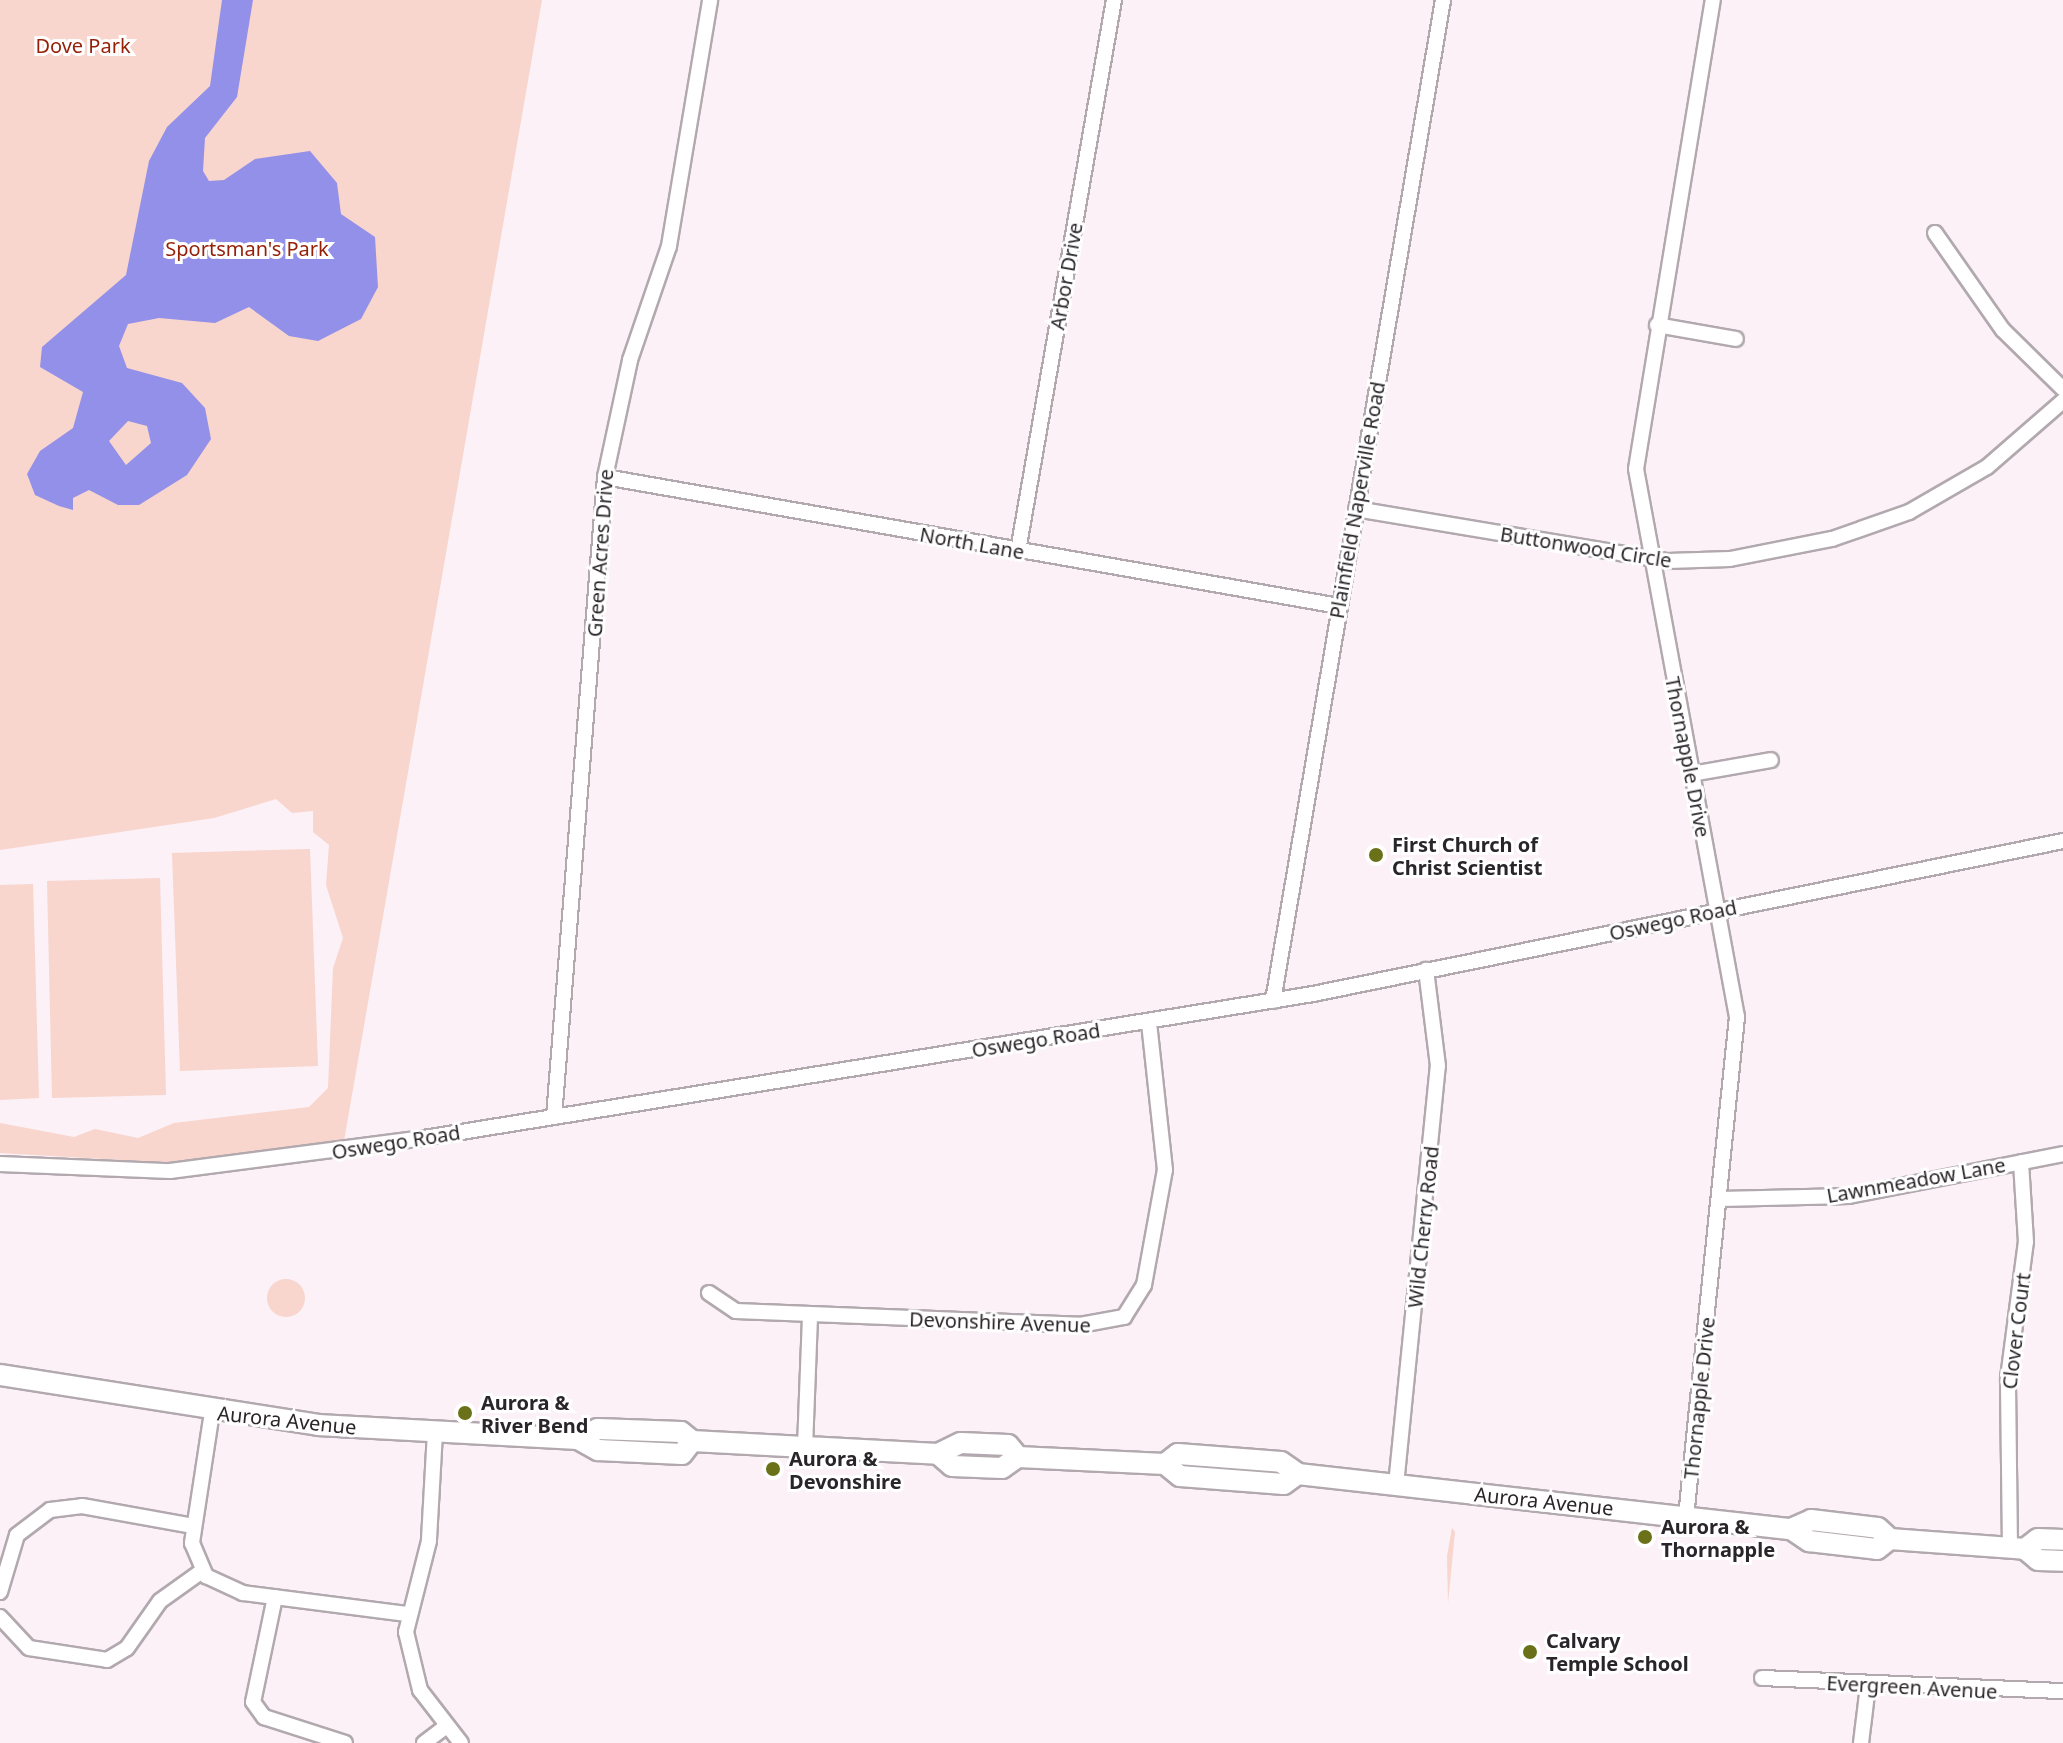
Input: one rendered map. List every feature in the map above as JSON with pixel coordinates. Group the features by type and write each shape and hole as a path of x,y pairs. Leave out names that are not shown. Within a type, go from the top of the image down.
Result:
{"main road":[{"name":"Aurora Avenue","path":"0,1375 212,1412 435,1432 578,1439 598,1429 681,1432 692,1441 938,1454 952,1466 1002,1468 1018,1457 1165,1464 1180,1476 1284,1484 1298,1474 1791,1529 1809,1541 1856,1547 1877,1549 1890,1539 2018,1548 2038,1560 2063,1561"},
{"name":"Aurora Avenue","path":"2018,1548 2038,1539 2063,1540"}],"street":[{"name":"Green Acres Drive","path":"554,1117 605,477 630,360 669,246 710,0"},
{"name":"Arbor Drive","path":"1018,551 1114,0"},
{"name":"Plainfield Naperville Road","path":"1273,1001 1443,0"},
{"name":"Thornapple Drive","path":"1686,1517 1737,1017 1720,910 1649,558 1636,459 1713,0"},
{"path":"1935,233 2003,330 2063,389"},
{"path":"1657,325 1736,339"},
{"name":"Buttonwood Circle","path":"1356,509 1649,558 1730,559 1886,521 1987,467 2063,401"},
{"name":"North Lane","path":"605,477 1339,606"},
{"path":"1692,774 1771,760"},
{"name":"Oswego Road","path":"0,1164 97,1172 201,1169 554,1117 1273,1001 2063,841"},
{"name":"Wild Cherry Road","path":"1396,1485 1437,1088 1426,970"},
{"name":"Devonshire Avenue","path":"709,1293 736,1311 1080,1325 1124,1317 1144,1285 1165,1170 1149,1022"},
{"name":"Lawnmeadow Lane","path":"1720,1199 1849,1196 2063,1154"},
{"name":"Clover Court","path":"2018,1548 2008,1378 2026,1242 2021,1162"},
{"path":"805,1447 810,1315"},
{"path":"212,1412 193,1526 202,1571 230,1590 408,1614"},
{"path":"435,1432 429,1541 408,1614 415,1678 445,1727 461,1743"},
{"path":"0,1592 11,1546 29,1522 50,1510 82,1506 193,1526"},
{"path":"0,1617 29,1648 107,1660 127,1648 160,1601 202,1571"},
{"path":"275,1597 253,1702 264,1717 345,1743"},
{"name":"Evergreen Avenue","path":"1762,1678 1868,1686 2063,1691"},
{"path":"1861,1743 1868,1686"},
{"path":"424,1743 445,1727"}],"green space":[{"name":"Sportsman's Park","path":"0,0 542,0 344,1141 173,1163 0,1153 0,1123 74,1137 95,1129 138,1138 174,1123 309,1107 328,1088 333,968 343,938 326,885 329,845 313,832 313,811 292,813 276,799 214,818 0,850"},
{"path":"310,849 318,1066 180,1071 172,853"},
{"path":"160,878 166,1095 52,1098 47,881"},
{"path":"33,884 39,1098 0,1100 0,885"},
{"path":"286,1279 300,1284 305,1298 300,1312 286,1317 272,1312 267,1298 272,1284"},
{"path":"1452,1528 1455,1532 1448,1603 1447,1556"}],"shaded area":[{"path":"222,0 253,0 237,97 205,138 203,171 209,181 224,180 255,159 310,151 337,183 341,214 375,237 378,287 361,319 318,341 289,336 249,307 215,323 159,318 128,324 119,346 127,368 182,383 205,408 211,439 187,475 139,505 118,505 89,490 73,498 73,510 59,506 35,495 27,474 40,451 73,428 83,392 40,367 42,347 126,275 149,161 167,127 210,86","holes":["128,421 147,426 151,443 126,465 109,441"]}],"place":[{"name":"First Church of Christ Scientist","path":"1376,855"},
{"name":"Aurora & River Bend","path":"465,1413"},
{"name":"Aurora & Devonshire","path":"773,1469"},
{"name":"Aurora & Thornapple","path":"1645,1537"},
{"name":"Calvary Temple School","path":"1530,1652"}],"park label":[{"name":"Dove Park","path":"83,45"}]}
